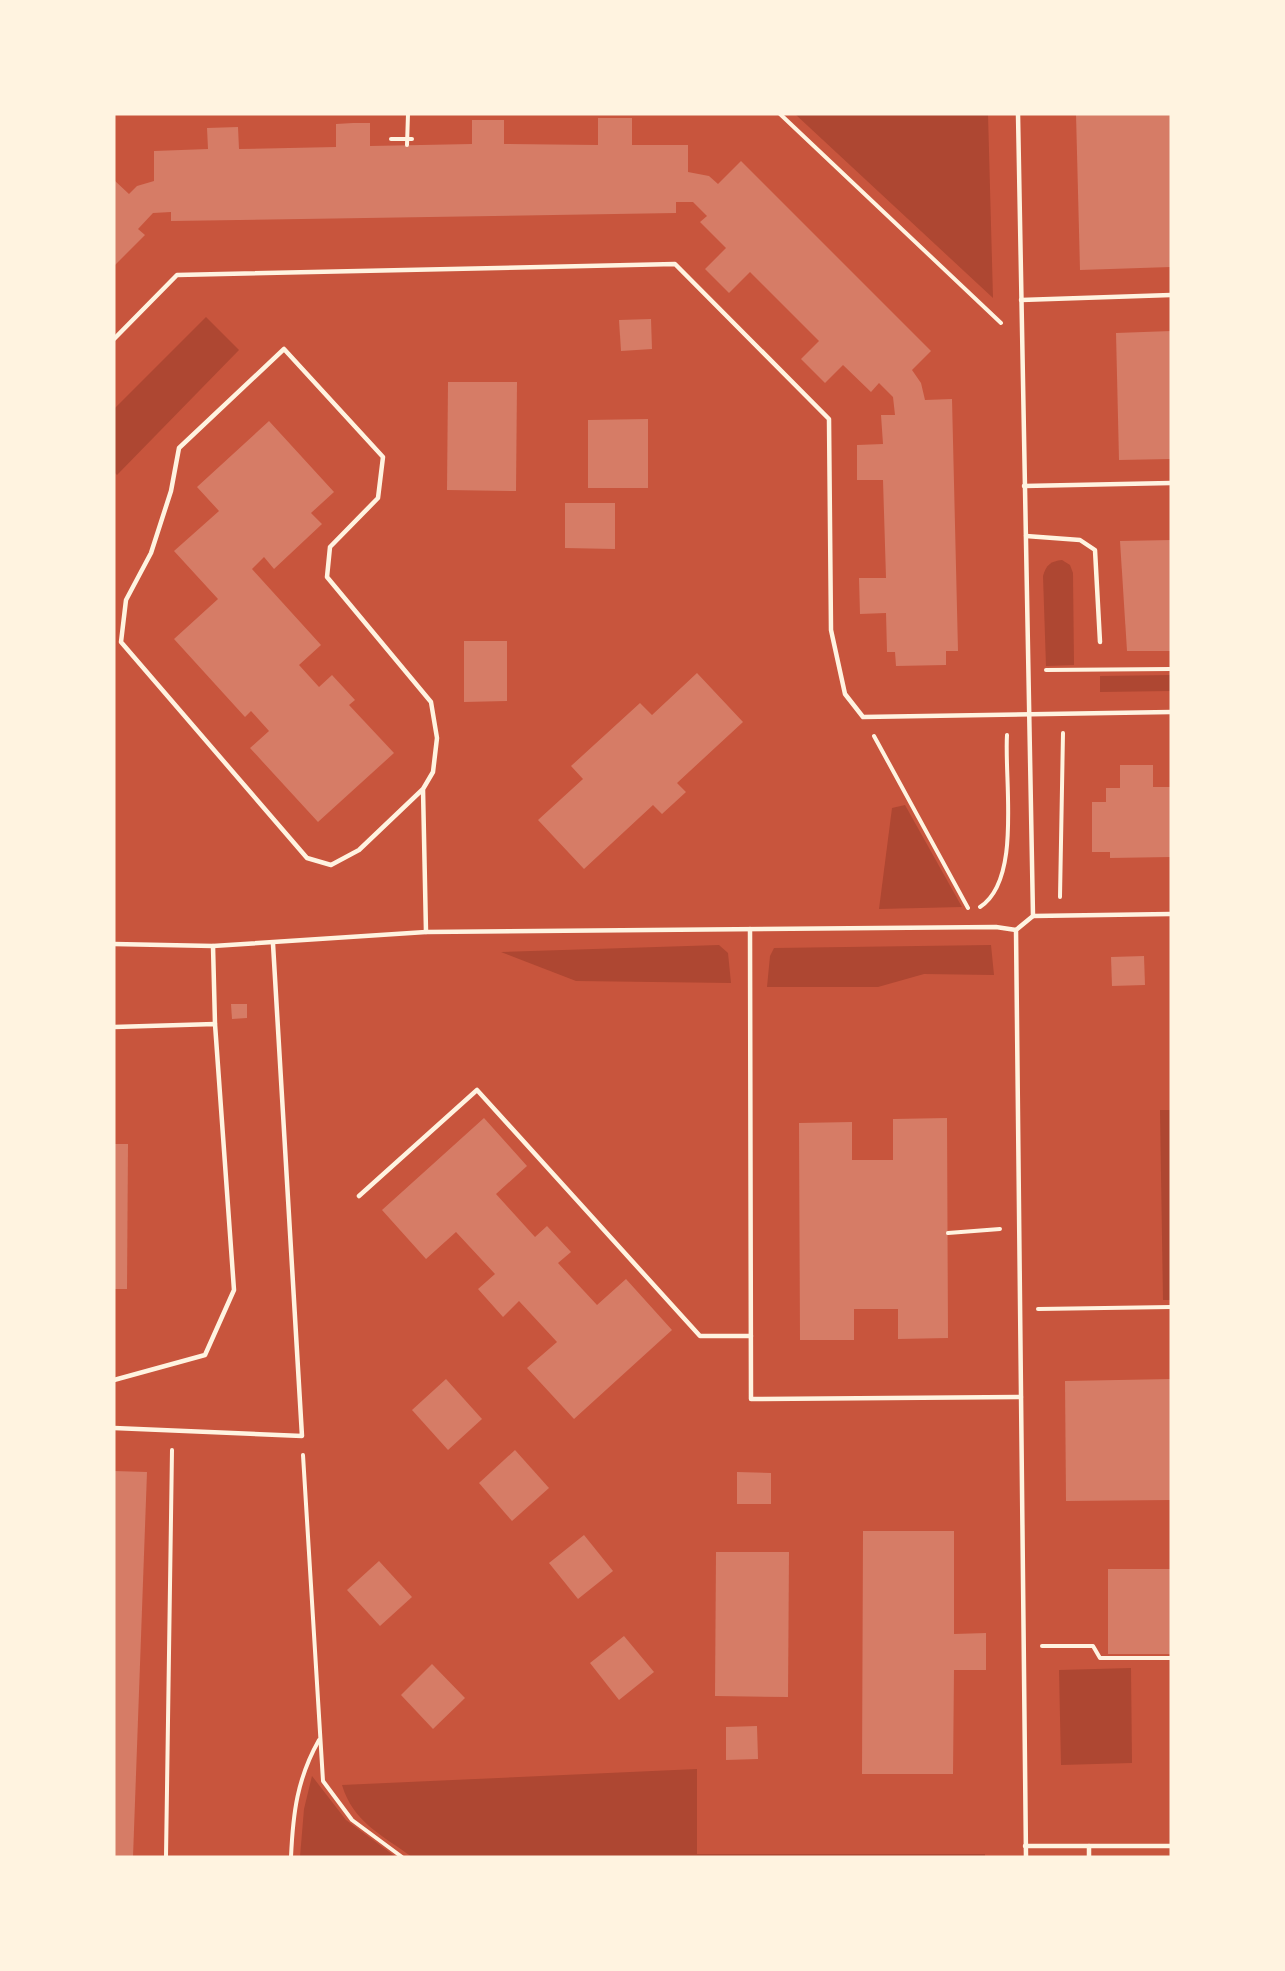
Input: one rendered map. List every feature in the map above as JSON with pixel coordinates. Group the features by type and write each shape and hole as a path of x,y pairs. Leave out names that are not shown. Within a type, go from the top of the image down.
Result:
{"lane":[{"path":"1018,114 1033,916"},
{"path":"114,339 177,275 675,264 828,419 831,630 845,694 863,717 1171,712"},
{"path":"1021,300 1171,295"},
{"path":"423,789 359,849 331,865 307,858 121,642 126,600 150,553 171,491 179,448 284,350 383,457 378,498 330,546 327,577 431,702 437,738 433,772 423,789 426,932"},
{"path":"1024,486 1171,483"},
{"path":"1026,536 1080,540 1095,550 1100,642"},
{"path":"114,944 213,946 273,944 426,932 996,927 1016,930 1033,916 1171,914"},
{"path":"750,929 751,1399 1021,1397"},
{"path":"1016,930 1026,1857"},
{"path":"114,1428 302,1436 273,944"},
{"path":"114,1380 205,1355 234,1290 215,1024 213,946"},
{"path":"114,1027 215,1024"},
{"path":"359,1196 477,1090 700,1336 751,1336"},
{"path":"1025,1846 1171,1846"},
{"path":"1089,1846 1089,1857"}],"path":[{"path":"407,145 410,139 408,114"},
{"path":"780,114 1002,324"},
{"path":"391,139 410,139"},
{"path":"1002,312 1002,335"},
{"path":"1028,670 1171,669"},
{"path":"1059,915 1063,713"},
{"path":"863,717 969,910 991,900 1001,883 1007,859 1007,736 1012,714"},
{"path":"948,1233 1000,1229"},
{"path":"1020,1309 1171,1307"},
{"path":"166,1857 172,1430"},
{"path":"302,1436 322,1781 352,1820 402,1857"},
{"path":"1023,1646 1093,1646 1101,1658 1171,1658"},
{"path":"291,1857 297,1793 304,1766 320,1738"}],"shaded area":[{"path":"795,114 988,114 993,298"},
{"path":"206,317 239,350 117,475 114,472 114,409"},
{"path":"1062,560 1070,565 1073,573 1074,665 1046,666 1043,576 1050,564"},
{"path":"1171,675 1171,691 1100,692 1100,676"},
{"path":"905,805 962,907 879,909 892,808"},
{"path":"719,945 728,953 731,983 576,981 501,952"},
{"path":"991,945 994,975 924,974 878,987 767,987 770,956 774,948"},
{"path":"1160,1110 1171,1110 1171,1300 1163,1300"},
{"path":"1131,1668 1132,1763 1061,1765 1059,1670"},
{"path":"697,1769 697,1854 985,1854 985,1857 412,1857 361,1818 353,1809 342,1785"},
{"path":"312,1776 346,1820 396,1857 300,1857 304,1809"}],"building":[{"path":"1076,114 1171,114 1171,267 1080,270"},
{"path":"598,118 632,118 632,145 688,145 688,172 709,176 718,184 741,161 931,351 912,370 921,383 925,400 952,399 958,651 946,651 946,665 896,666 895,652 887,652 886,613 860,614 859,578 886,578 883,480 857,480 857,445 883,444 881,415 895,415 893,397 879,383 871,392 843,365 825,383 801,359 819,341 750,272 729,293 705,269 726,248 700,222 707,216 693,202 676,202 676,213 171,221 171,212 153,213 138,229 145,235 114,266 114,180 129,194 137,186 154,181 154,151 208,149 207,128 238,127 239,149 336,147 336,124 353,123 370,123 370,146 472,144 472,120 504,120 504,144 598,145"},
{"path":"651,319 652,349 621,351 619,320"},
{"path":"1171,331 1171,459 1119,460 1116,333"},
{"path":"448,382 517,382 516,491 447,490"},
{"path":"648,419 648,488 588,488 588,420"},
{"path":"269,421 334,492 311,513 322,524 274,569 264,557 252,569 321,645 299,665 319,687 332,675 355,700 349,705 394,753 318,822 250,748 269,731 251,711 245,717 174,639 218,599 174,551 219,511 197,487"},
{"path":"565,503 615,503 615,549 565,548"},
{"path":"1171,540 1171,651 1127,651 1120,541"},
{"path":"464,641 507,641 507,701 464,702"},
{"path":"697,673 743,722 677,783 686,792 662,814 653,805 584,869 538,820 583,779 571,766 640,703 652,715"},
{"path":"1120,765 1153,765 1153,787 1171,787 1171,857 1110,858 1110,852 1092,852 1092,802 1106,802 1106,788 1120,788"},
{"path":"1144,956 1145,985 1112,986 1111,957"},
{"path":"231,1004 247,1004 247,1018 232,1019"},
{"path":"484,1118 527,1166 496,1194 535,1237 547,1226 571,1252 558,1263 597,1305 626,1279 672,1330 574,1419 527,1368 557,1342 519,1301 503,1317 478,1289 495,1274 456,1232 426,1259 382,1210"},
{"path":"947,1118 948,1338 898,1339 898,1309 854,1309 854,1340 800,1340 799,1123 852,1122 852,1160 893,1160 893,1119"},
{"path":"114,1144 128,1144 127,1289 114,1289"},
{"path":"446,1379 482,1419 448,1450 412,1410"},
{"path":"1171,1379 1171,1500 1066,1501 1065,1381"},
{"path":"515,1450 549,1488 512,1521 479,1483"},
{"path":"114,1471 147,1472 133,1857 114,1857"},
{"path":"737,1472 771,1473 771,1504 737,1504"},
{"path":"863,1531 954,1531 954,1634 986,1633 986,1670 954,1670 953,1774 862,1774"},
{"path":"584,1535 613,1571 578,1599 549,1563"},
{"path":"716,1552 789,1552 788,1697 715,1696"},
{"path":"379,1561 412,1597 380,1626 347,1590"},
{"path":"1108,1569 1171,1569 1171,1654 1108,1654"},
{"path":"624,1636 654,1672 619,1700 590,1663"},
{"path":"432,1664 465,1698 433,1729 401,1695"},
{"path":"757,1726 758,1759 726,1760 726,1727"}]}
